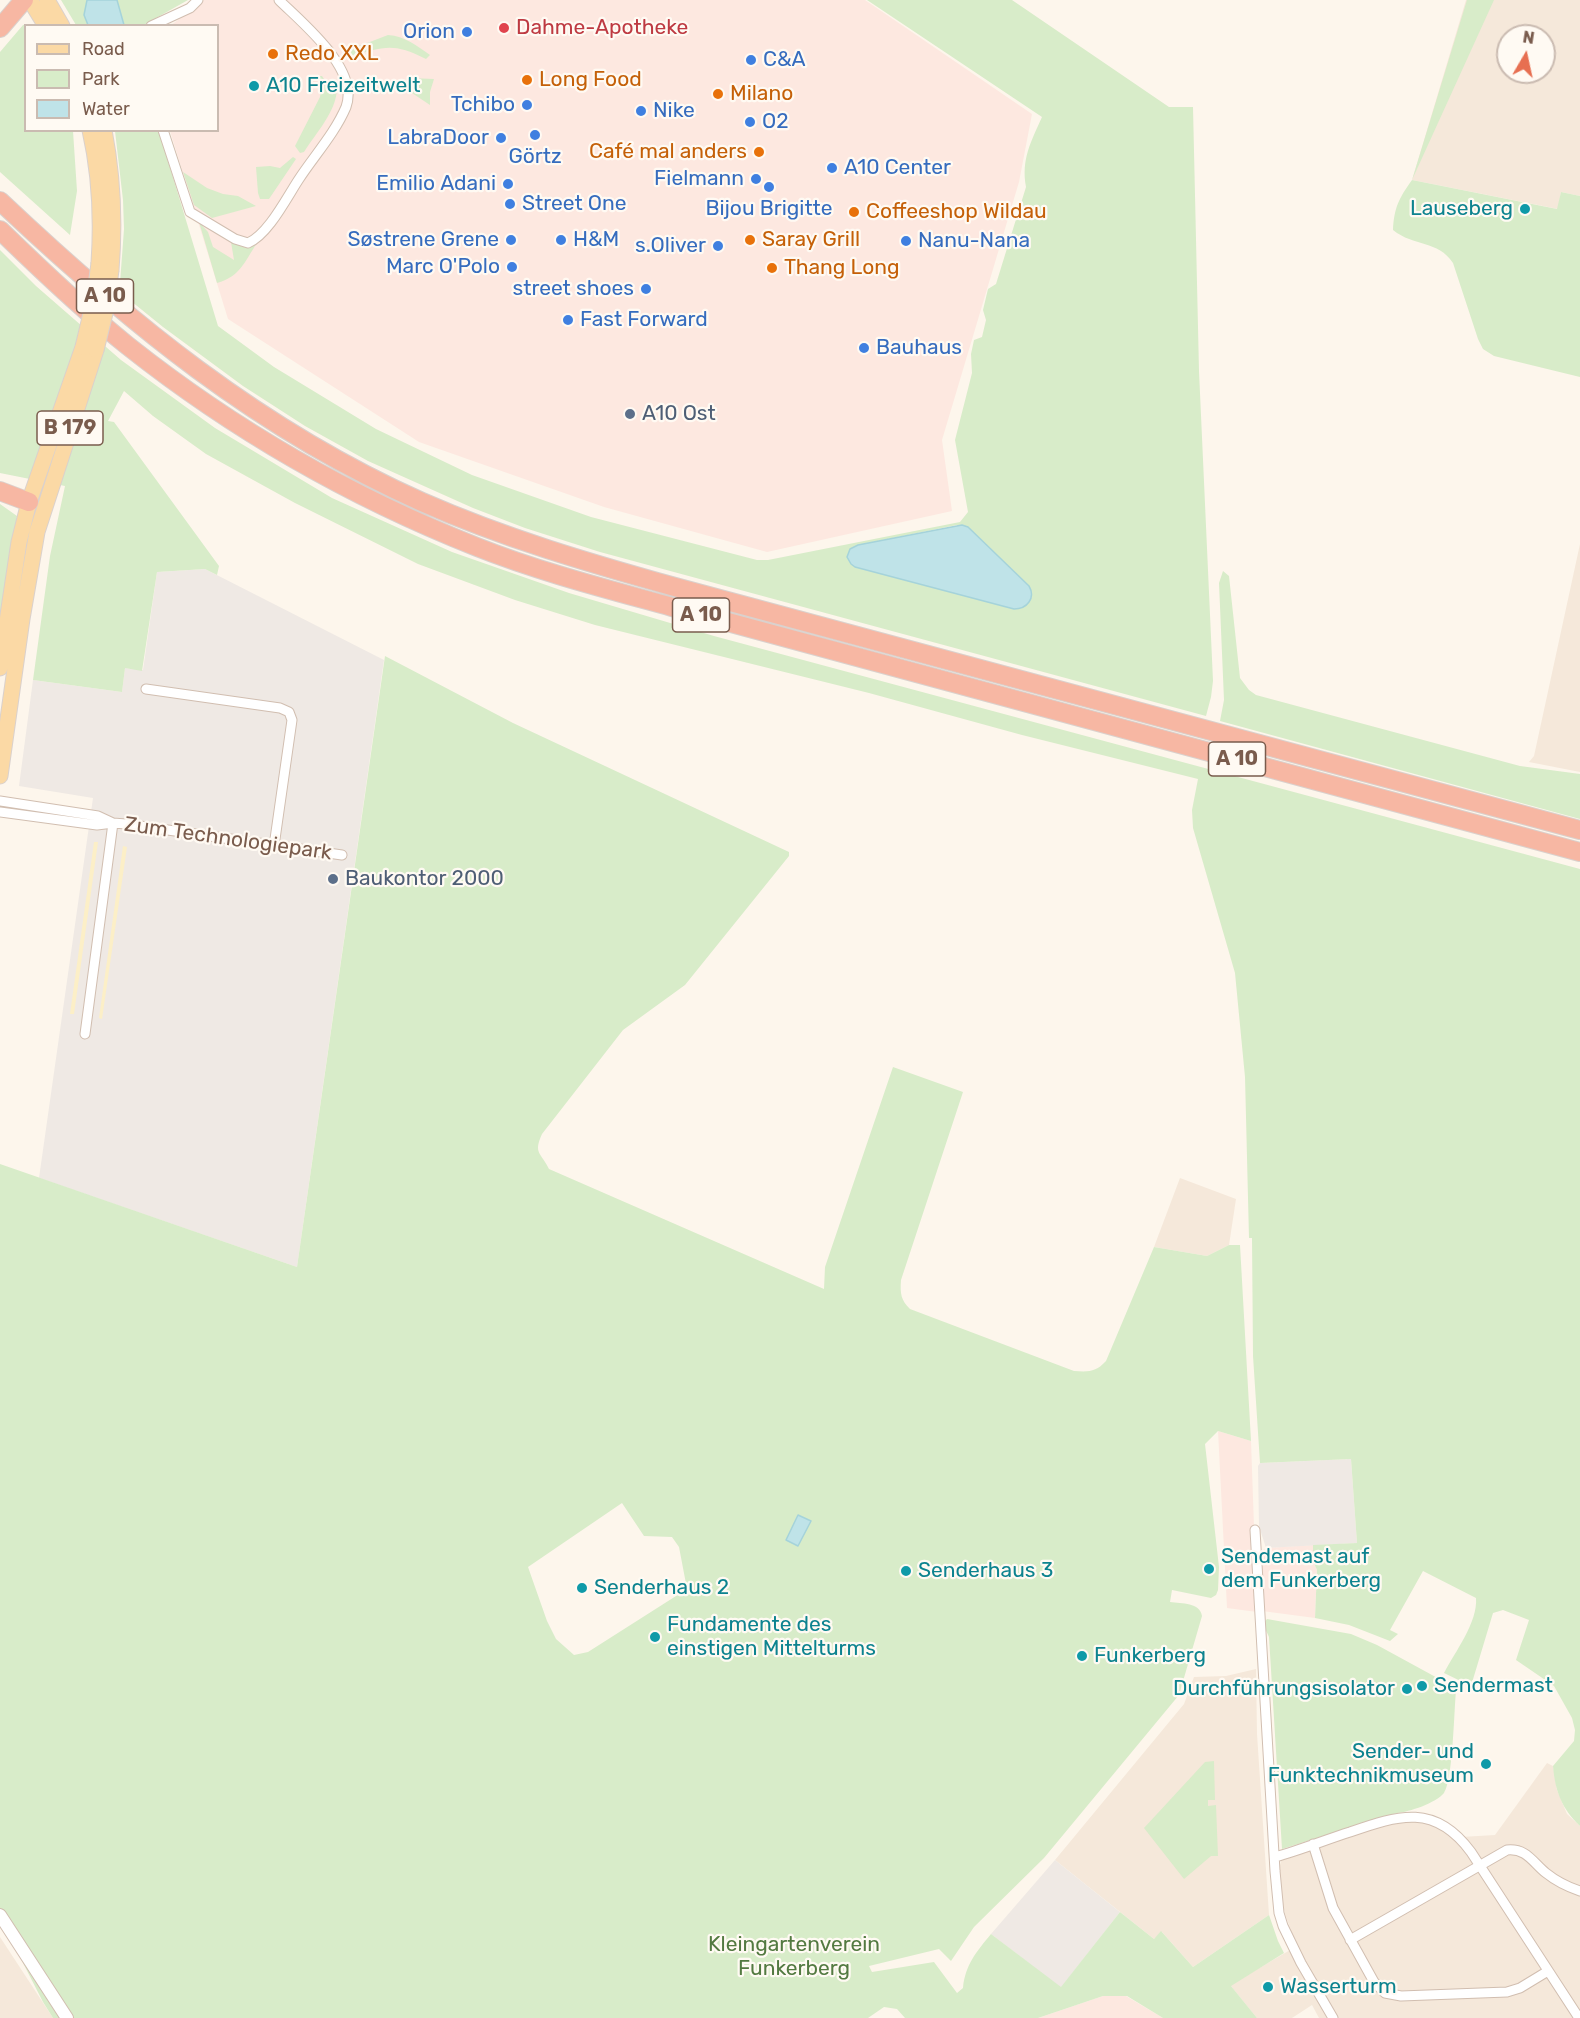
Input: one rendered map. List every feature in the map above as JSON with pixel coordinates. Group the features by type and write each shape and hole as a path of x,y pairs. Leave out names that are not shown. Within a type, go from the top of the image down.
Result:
{"highway":[{"path":"0,28 24,0"},
{"name":"A 10","path":"0,201 63,261 160,343 293,435 402,492 485,528 564,555 675,587 1580,830"},
{"name":"A 10","path":"0,230 126,345 228,418 280,451 348,489 410,519 479,548 672,608 1580,852"},
{"path":"0,490 37,505"}],"main road":[{"path":"30,0 45,24"},
{"path":"47,0 61,24"},
{"name":"B 179","path":"90,132 100,196 105,266"},
{"name":"B 179","path":"0,668 19,542 37,505 90,348 94,301 113,243 113,188 104,132"},
{"name":"B 179","path":"0,776 34,545 37,505"}],"street":[{"path":"155,24 190,8 198,0"},
{"path":"164,132 190,212 235,239 248,243 253,241 264,230 314,159 341,116 348,99 348,88 340,65 279,0"},
{"path":"146,689 280,708 290,712 292,720 274,846"},
{"name":"Zum Technologiepark","path":"0,801 98,816 113,823"},
{"name":"Zum Technologiepark","path":"0,812 98,825 113,823 342,855"},
{"path":"85,1034 113,823"},
{"path":"1255,1530 1278,1901 1284,1926 1301,1963 1333,2018"},
{"path":"1275,1857 1397,1817 1422,1818 1448,1827 1461,1838 1479,1864 1579,2018"},
{"path":"1313,1844 1333,1908 1380,1989 1393,1995 1507,1992 1520,1988 1548,1971"},
{"path":"1350,1940 1502,1851 1517,1849 1528,1855 1558,1882 1580,1891"},
{"path":"0,1915 67,2018"}],"shaded area":[{"path":"204,0 865,0 1032,114 1019,182 942,440 952,511 767,552 604,507 419,442 228,319 170,132 219,132 219,24 173,24"},
{"path":"1466,0 1580,0 1580,196 1561,192 1558,209 1412,180"},
{"path":"1580,544 1580,772 1529,762 1534,756"},
{"path":"205,569 384,660 297,1267 39,1178 93,798 19,786 33,680 122,692 125,668 143,670 157,572"},
{"path":"1180,1178 1236,1199 1229,1245 1207,1256 1154,1247"},
{"path":"1218,1431 1251,1441 1257,1612 1227,1608"},
{"path":"1351,1459 1357,1543 1266,1548 1259,1526 1258,1466 1260,1463"},
{"path":"1313,1545 1313,1561 1317,1570 1315,1618 1262,1611 1261,1551 1266,1548"},
{"path":"1256,1669 1257,1734 1269,1915 1193,1967 1162,1932 1154,1939 1055,1860 1184,1704 1194,1677 1226,1676"},
{"path":"1547,1763 1553,1766 1557,1790 1567,1814 1580,1826 1580,2018 1319,2018 1312,2005 1292,2018 1257,2018 1230,1985 1297,1946 1281,1899 1278,1873 1281,1861 1290,1856 1399,1821 1432,1821 1461,1837 1495,1835"},
{"path":"1055,1860 1120,1912 1061,1988 991,1934"},
{"path":"0,1937 53,2018 0,2018"},
{"path":"1103,1996 1126,1996 1163,2018 1038,2018"}],"green space":[{"path":"61,0 87,0 84,15 88,24 75,24"},
{"path":"117,0 188,0 146,24 124,24"},
{"path":"867,0 1012,0 1169,107 1193,107 1199,371 1213,681 1206,716 600,552 525,528 473,508 368,461 305,426 243,386 163,327 126,297 120,283 124,229 115,132 159,132 218,326 274,367 376,429 472,475 591,517 757,560 768,560 960,522 968,512 955,440 972,373 971,354 974,340 982,337 986,320 983,310 988,289 996,284 1026,187 1026,159 1042,117","holes":["957,525 968,527 1029,586 1032,594 1025,606 1014,609 850,549 858,545"]},
{"path":"1467,0 1494,0 1412,180"},
{"path":"23,25 24,132 73,132 77,191 70,235 0,172 0,52"},
{"path":"388,35 405,39 430,55 426,59 404,50 388,48 349,56 349,46 362,45"},
{"path":"317,76 322,76 329,87 337,89 336,98 325,122 304,152 300,153 295,146 320,97 321,90"},
{"path":"410,78 434,79 430,92 430,105 406,89 398,88"},
{"path":"293,157 296,159 269,199 260,199 256,167 280,168"},
{"path":"183,172 207,188 223,194 238,196 256,206 212,218 194,205"},
{"path":"1412,180 1557,209 1561,192 1580,196 1580,377 1494,356 1483,349 1453,263 1433,247 1409,239 1393,230 1398,204"},
{"path":"199,222 208,232 213,247 234,260 231,242 246,248 257,243 241,268 231,277 217,283"},
{"path":"0,250 36,286 121,360 215,428 332,498 452,552 569,593 714,636 1580,869 1580,1826 1568,1813 1560,1799 1553,1766 1574,1741 1575,1730 1572,1718 1554,1686 1516,1660 1529,1620 1503,1610 1493,1613 1471,1686 1444,1673 1470,1627 1476,1607 1476,1598 1423,1571 1390,1630 1398,1634 1390,1641 1349,1625 1315,1618 1317,1570 1313,1561 1313,1545 1357,1543 1351,1459 1260,1463 1253,1356 1252,1238 1249,1238 1245,1077 1235,973 1193,828 1192,810 1198,779 1022,735 869,693 595,625 515,600 418,564 295,503 206,454 153,416 124,391 108,421 114,422 219,566 217,575 205,569 157,572 142,671 125,668 122,692 33,680 50,556 65,486 0,473"},
{"path":"0,504 17,516 0,631"},
{"path":"1223,571 1229,576 1240,678 1256,695 1520,766 1580,774 1580,819 1220,721 1224,700 1219,583"},
{"name":"Kleingartenverein Funkerberg","path":"385,656 513,723 789,852 789,856 685,985 623,1030 542,1134 538,1146 539,1153 549,1169 824,1289 825,1267 893,1067 963,1092 901,1280 903,1300 910,1309 1074,1371 1092,1370 1106,1361 1154,1247 1207,1256 1229,1245 1240,1245 1251,1441 1218,1431 1205,1444 1219,1567 1218,1590 1211,1598 1172,1590 1170,1602 1194,1606 1201,1611 1202,1616 1179,1695 1044,1858 974,1927 951,1961 939,1949 869,1966 872,1972 934,1962 957,1993 963,1988 966,1972 972,1959 991,1934 1061,1987 1120,1912 1154,1939 1161,1931 1193,1967 1269,1915 1284,1953 1231,1986 1257,2018 1163,2018 1127,1996 1103,1996 1038,2018 905,2018 897,2009 884,2007 868,2018 53,2018 0,1918 0,1164 297,1267","holes":["622,1503 644,1536 672,1537 679,1547 687,1589 588,1652 574,1655 556,1639 547,1621 528,1567"]},
{"path":"1267,1619 1351,1634 1377,1645 1454,1687 1456,1691 1451,1760 1447,1786 1440,1797 1415,1809 1282,1849 1269,1637 1263,1624"},
{"path":"1214,1761 1215,1800 1208,1800 1208,1806 1216,1805 1218,1856 1211,1856 1184,1879 1144,1828 1205,1762"}],"sand":[{"path":"94,842 98,842 74,1014 70,1014"},
{"path":"123,846 127,847 102,1019 99,1018"}],"water":[{"path":"87,0 117,0 124,24 88,24 84,15"},
{"path":"962,525 968,527 1029,586 1031,599 1026,605 1014,609 855,567 847,557 850,549 858,545"},
{"path":"798,1515 811,1521 798,1546 786,1540"}],"place":[{"name":"Dahme-Apotheke","path":"504,28"},
{"name":"Orion","path":"467,32"},
{"name":"Redo XXL","path":"273,54"},
{"name":"C&A","path":"751,60"},
{"name":"Long Food","path":"527,80"},
{"name":"A10 Freizeitwelt","path":"254,86"},
{"name":"Milano","path":"718,94"},
{"name":"Tchibo","path":"527,105"},
{"name":"Nike","path":"641,111"},
{"name":"O2","path":"750,122"},
{"name":"Görtz","path":"535,135"},
{"name":"LabraDoor","path":"501,138"},
{"name":"Café mal anders","path":"759,152"},
{"name":"A10 Center","path":"832,168"},
{"name":"Fielmann","path":"756,179"},
{"name":"Emilio Adani","path":"508,184"},
{"name":"Bijou Brigitte","path":"769,187"},
{"name":"Street One","path":"510,204"},
{"name":"Lauseberg","path":"1525,209"},
{"name":"Coffeeshop Wildau","path":"854,212"},
{"name":"Søstrene Grene","path":"511,240"},
{"name":"H&M","path":"561,240"},
{"name":"Saray Grill","path":"750,240"},
{"name":"Nanu-Nana","path":"906,241"},
{"name":"s.Oliver","path":"718,246"},
{"name":"Marc O'Polo","path":"512,267"},
{"name":"Thang Long","path":"772,268"},
{"name":"street shoes","path":"646,289"},
{"name":"Fast Forward","path":"568,320"},
{"name":"Bauhaus","path":"864,348"},
{"name":"A10 Ost","path":"630,414"},
{"name":"Baukontor 2000","path":"333,879"},
{"name":"Sendemast auf dem Funkerberg","path":"1209,1569"},
{"name":"Senderhaus 3","path":"906,1571"},
{"name":"Senderhaus 2","path":"582,1588"},
{"name":"Fundamente des einstigen Mittelturms","path":"655,1637"},
{"name":"Funkerberg","path":"1082,1656"},
{"name":"Sendermast","path":"1422,1686"},
{"name":"Durchführungsisolator","path":"1407,1689"},
{"name":"Sender- und Funktechnikmuseum","path":"1486,1764"},
{"name":"Wasserturm","path":"1268,1987"}]}
